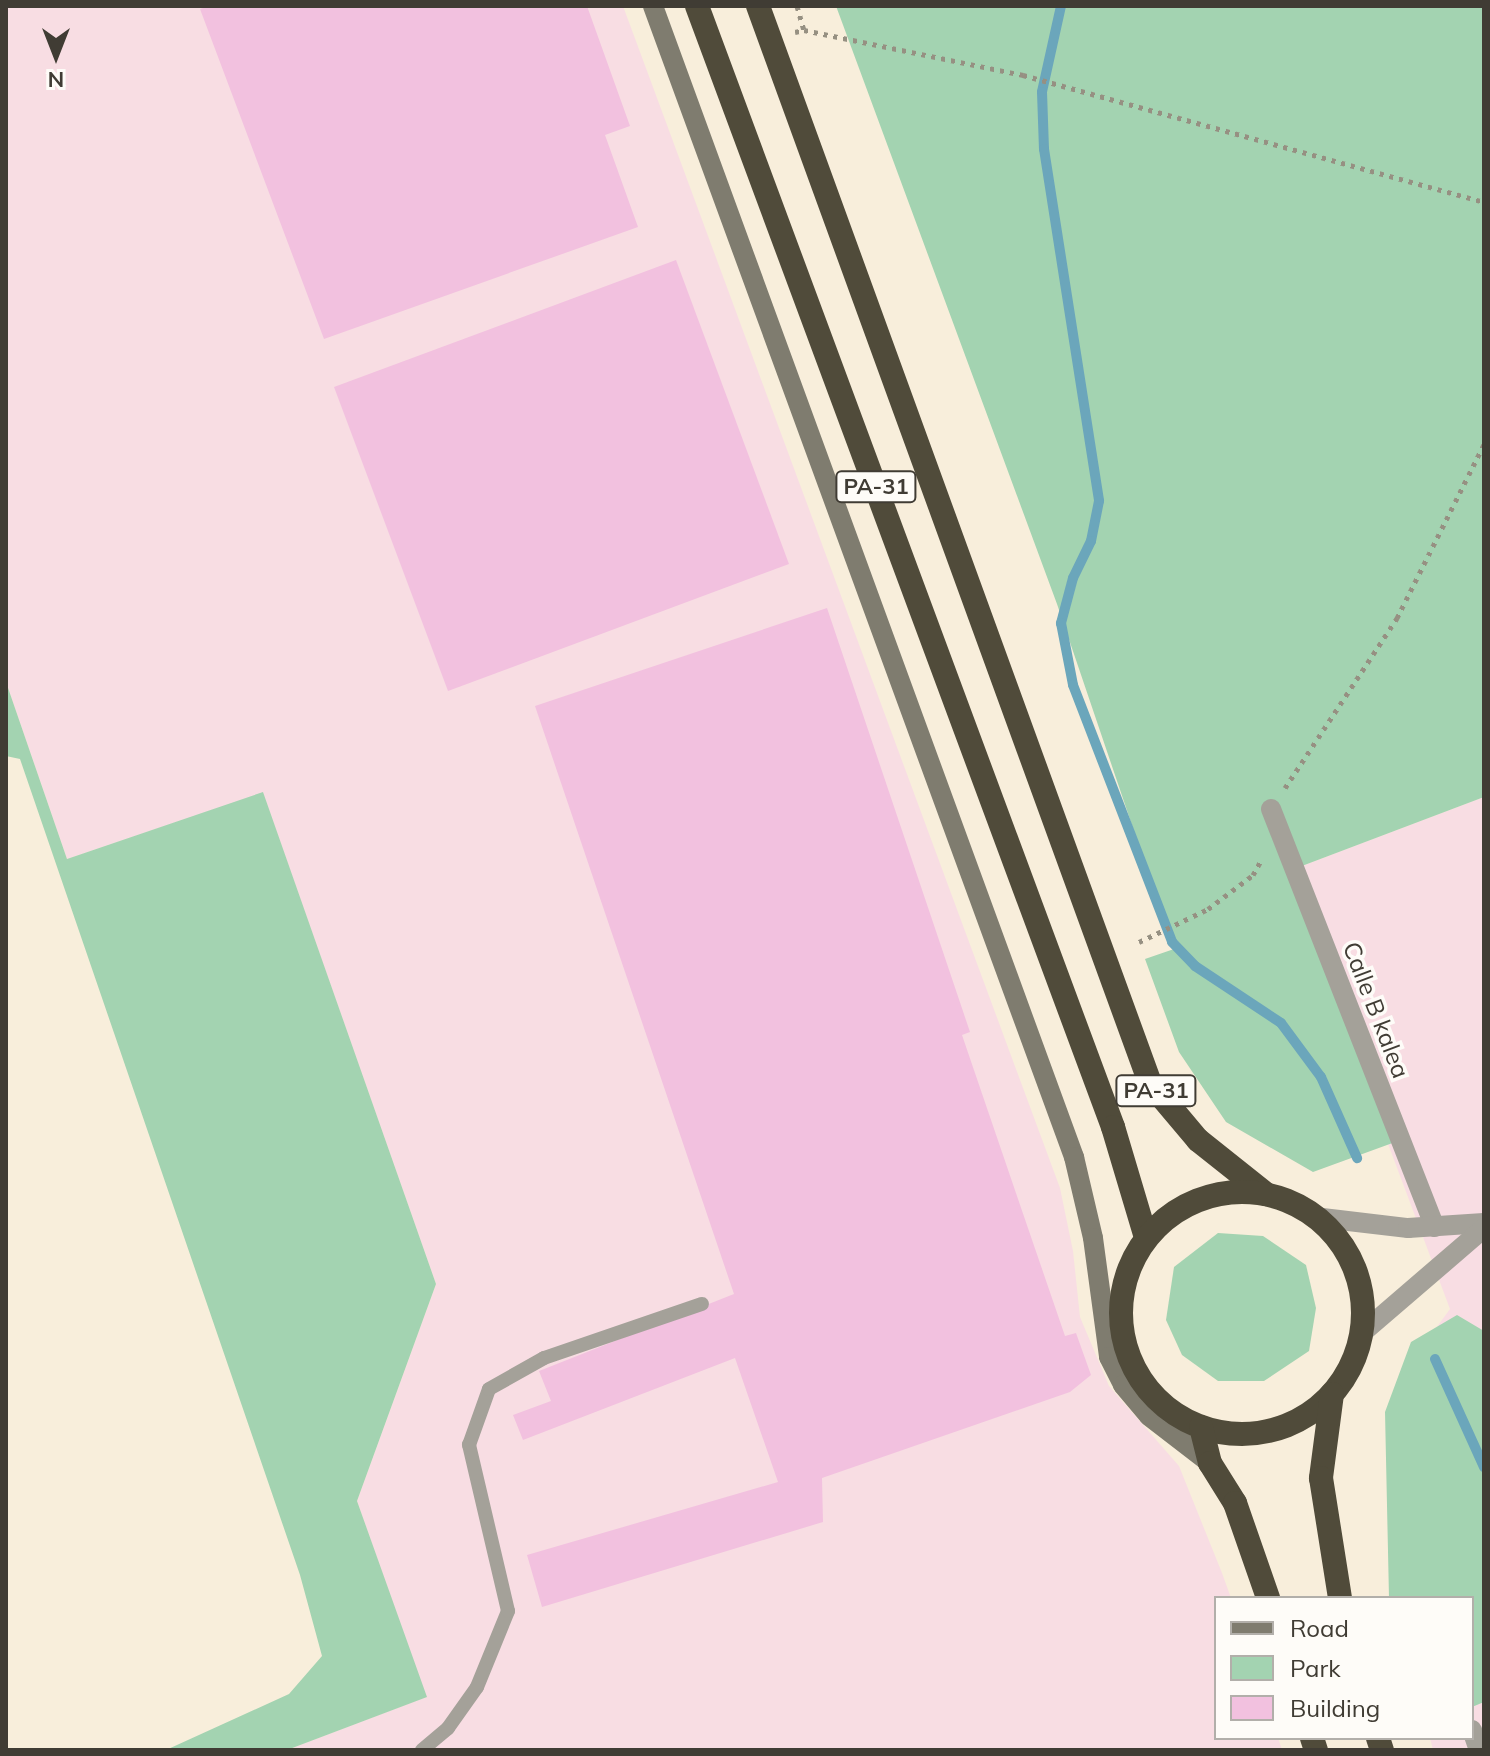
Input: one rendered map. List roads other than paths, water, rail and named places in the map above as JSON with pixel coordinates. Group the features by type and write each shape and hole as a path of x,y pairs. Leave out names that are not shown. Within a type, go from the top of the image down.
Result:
{"highway":[{"name":"PA-31","path":"697,6 1113,1127 1146,1238"},
{"name":"PA-31","path":"758,6 1150,1083 1198,1140 1266,1194 1314,1217 1333,1233 1354,1266 1362,1300 1362,1333 1351,1366 1332,1394 1305,1417 1271,1431 1236,1434 1201,1427 1167,1409 1150,1391 1125,1347 1120,1309 1127,1271 1146,1238 1170,1215 1200,1199 1232,1192 1266,1194"},
{"name":"PA-31","path":"1332,1394 1321,1478 1340,1596"},
{"path":"1201,1427 1210,1463 1235,1503 1267,1596"}],"street":[{"path":"653,6 1074,1157 1093,1238 1109,1357 1123,1385 1149,1416 1210,1463"},
{"name":"Calle B kalea","path":"1271,809 1435,1227"},
{"path":"1314,1217 1353,1225 1484,1225"},
{"path":"1362,1333 1484,1225"}],"lane":[{"path":"422,1750 448,1728 477,1687 508,1611 469,1445 489,1389 544,1358 702,1304"}],"waterway":[{"path":"1061,6 1042,92 1044,149 1099,501 1091,541 1073,578 1061,623 1073,685 1172,942 1195,966 1281,1023 1321,1077 1357,1158"},
{"path":"1435,1359 1484,1467"}]}
